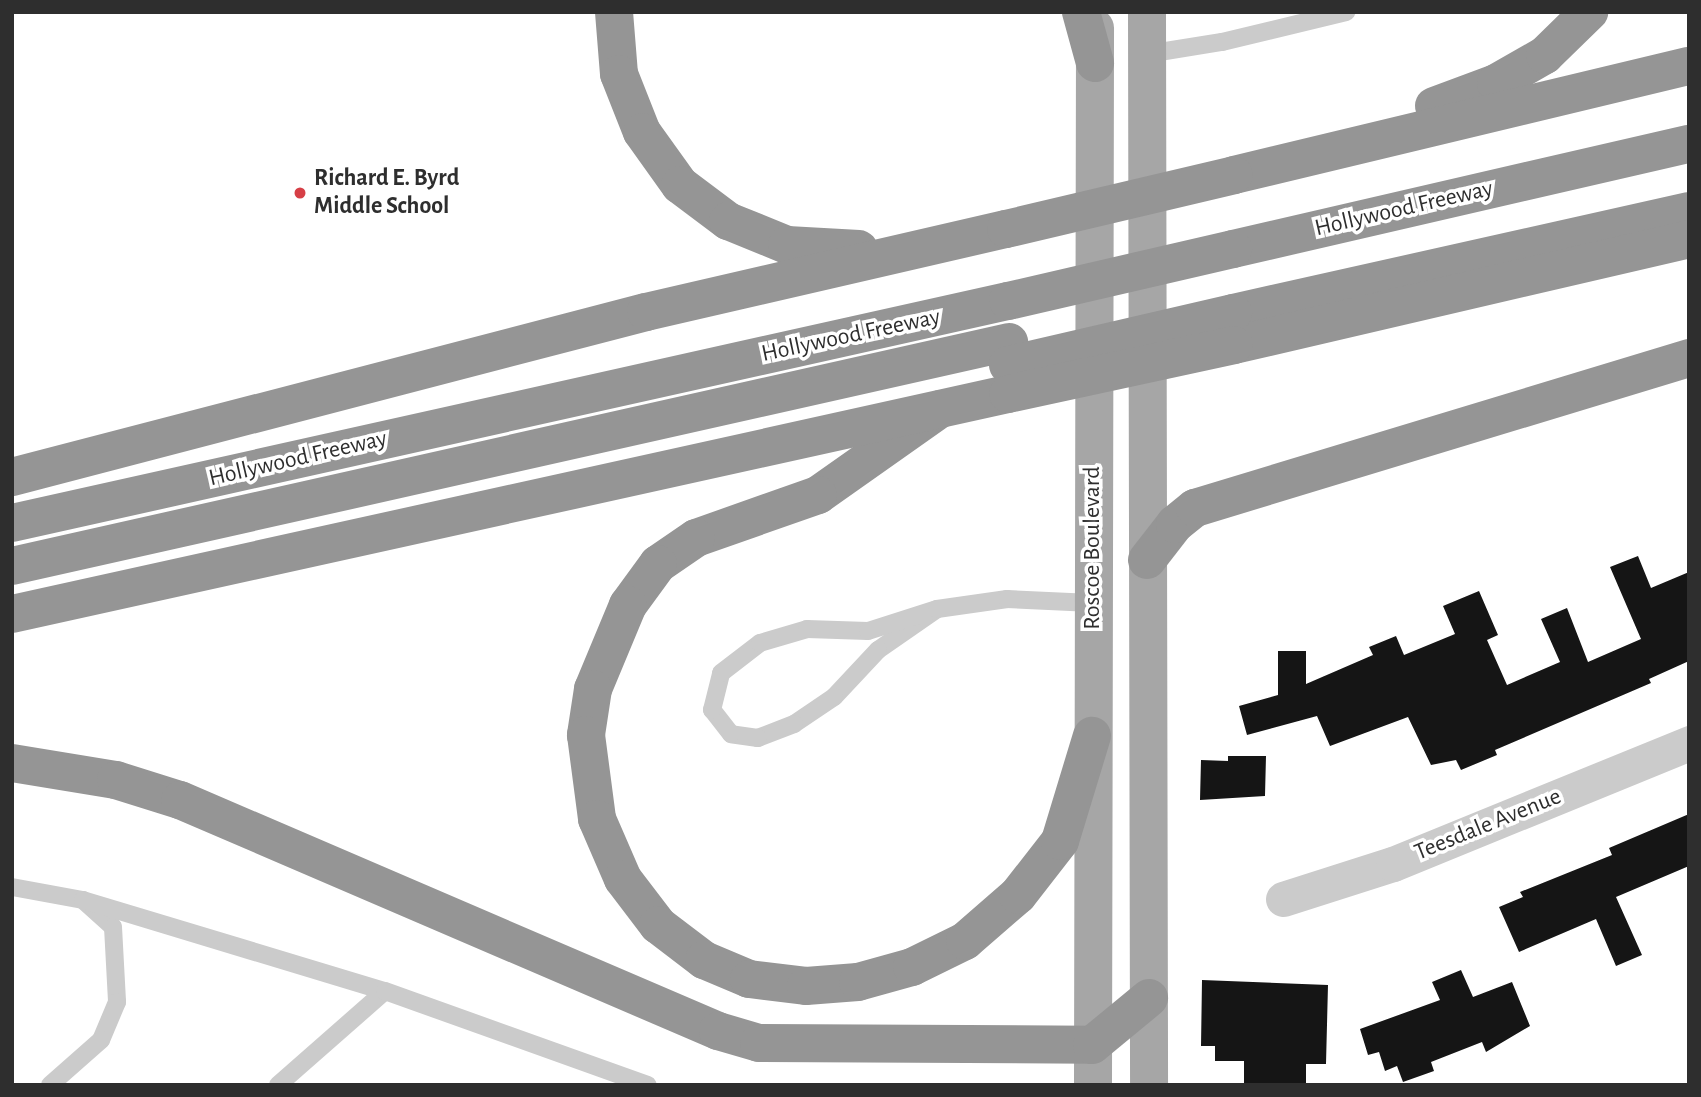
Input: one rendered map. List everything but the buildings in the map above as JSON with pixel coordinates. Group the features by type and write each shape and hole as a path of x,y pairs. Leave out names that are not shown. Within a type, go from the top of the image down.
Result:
{"highway":[{"path":"614,12 619,74 642,132 680,185 727,221 787,245 847,251 1006,229"},
{"path":"1081,12 1095,63"},
{"path":"1234,175 1496,83 1545,55 1588,12"},
{"path":"12,477 646,312 1689,66"},
{"name":"Hollywood Freeway","path":"12,523 1009,301 1689,144"},
{"path":"12,566 1008,367 1233,316 1689,188"},
{"path":"12,589 1008,367 1689,211"},
{"path":"1233,316 1689,239"},
{"path":"1147,559 1175,524 1195,508 1689,358"},
{"path":"1008,367 940,409 818,495 696,538 658,564 628,605 593,689 586,735 597,819 623,879 658,925 704,960 749,979 806,986 858,982 912,967 965,941 1018,895 1060,841 1092,736"},
{"path":"12,614 940,409"},
{"path":"12,763 116,780 180,800 718,1031 759,1043 1092,1045 1149,998"}],"main road":[{"name":"Roscoe Boulevard","path":"1093,1085 1095,12"},
{"path":"1147,12 1149,1085"}],"street":[{"name":"Teesdale Avenue","path":"1283,899 1393,864 1689,743"}],"lane":[{"path":"1147,54 1222,42 1346,12"},
{"path":"937,609 878,650 834,697 794,724 758,738 731,734 712,710 721,673 760,643 807,629 868,631 937,609 1007,598 1092,603"},
{"path":"12,887 83,900 385,991 648,1085"},
{"path":"50,1085 101,1040 117,1002 113,927 83,900"},
{"path":"278,1085 385,991"}],"place":[{"name":"Richard E. Byrd Middle School","path":"300,193"}]}
